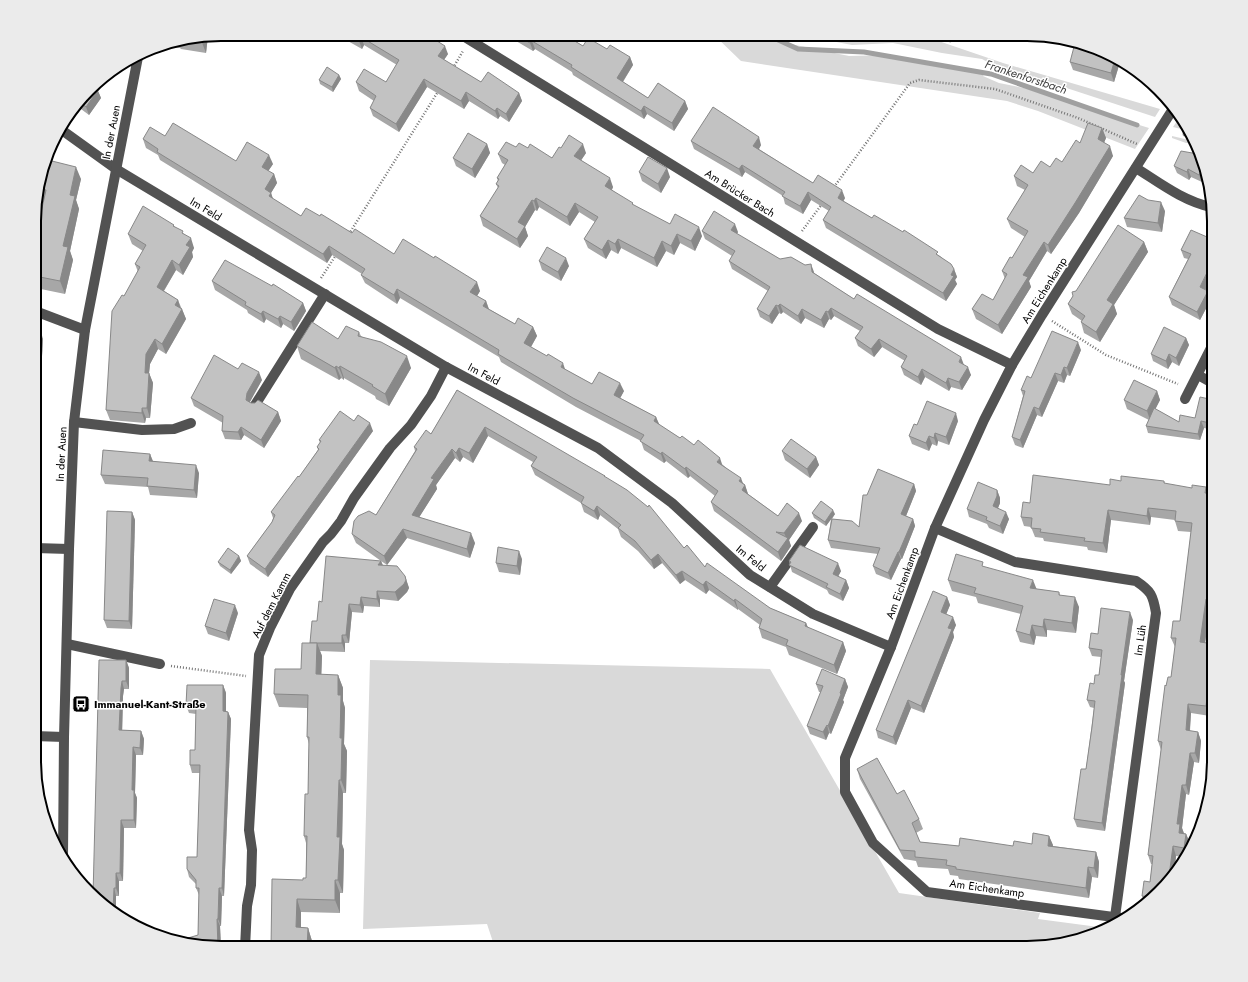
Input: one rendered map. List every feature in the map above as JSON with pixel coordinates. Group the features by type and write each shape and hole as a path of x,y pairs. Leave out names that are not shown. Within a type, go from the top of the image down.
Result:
{"street":[{"name":"Am Brücker Bach","path":"472,41 938,329 1012,365"},
{"name":"In der Auen","path":"63,847 64,737 74,422 84,330 137,62"},
{"name":"Am Eichenkamp","path":"1117,917 927,892 873,842 845,792 844,758 891,647 936,528 984,420 1012,365 1042,315 1170,112"},
{"name":"Im Feld","path":"65,132 116,169 446,367 598,448 672,503 750,575 813,614 891,647"},
{"path":"1136,168 1174,192 1198,204 1206,206"},
{"path":"255,405 325,294"},
{"path":"41,313 84,330"},
{"path":"1185,399 1207,356"},
{"name":"Auf dem Kamm","path":"245,941 247,906 251,885 252,850 249,830 260,655 270,628 290,589 323,542 332,534 354,498 390,448 411,425 431,396 446,367"},
{"path":"1198,375 1207,380"},
{"path":"74,422 142,430 174,429 191,423"},
{"path":"770,587 813,527"},
{"name":"Im Lüh","path":"936,528 1015,562 1136,581 1148,590 1154,602 1156,613 1118,916"},
{"path":"41,548 69,549"},
{"path":"67,644 160,664"},
{"path":"41,736 64,737"}],"path":[{"path":"449,74 469,41"},
{"path":"832,190 910,83 919,80 995,89 1078,118 1148,149"},
{"path":"348,234 441,87"},
{"path":"795,241 823,203"},
{"path":"315,288 336,254"},
{"path":"1042,315 1106,355 1191,389"},
{"path":"160,664 241,676 258,676"}],"shaded area":[{"path":"720,41 776,41 849,56 889,55 935,65 986,72 983,76 999,83 1034,90 1078,106 1149,128 1135,149 1038,111 1007,101 741,61"},
{"path":"831,41 939,41 1003,63 1160,109 1155,117 1039,79 1005,72 982,59 893,43 852,45"},
{"path":"1177,121 1182,129 1173,127"},
{"path":"1172,136 1187,140 1189,143 1186,143 1172,138"},
{"path":"370,660 770,669 899,893 1040,913 1038,919 1097,927 1062,938 1039,941 493,941 487,924 363,929"}],"building":[{"path":"368,41 437,41 445,46 438,56 481,82 488,72 519,93 506,114 497,108 495,111 466,92 461,101 424,79 396,124 370,108 376,96 356,82 364,69 386,82 399,60"},
{"path":"532,41 575,41 583,46 586,41 593,41 607,49 610,45 630,57 617,78 648,98 658,83 685,101 672,123 644,106 641,111 571,67 572,65"},
{"path":"1074,47 1114,63 1111,73 1070,62"},
{"path":"327,67 339,75 332,87 319,80"},
{"path":"98,90 86,107 83,105"},
{"path":"713,107 759,137 753,146 813,183 818,175 842,190 838,198 872,218 874,215 903,232 904,230 938,252 936,254 951,264 954,269 951,275 954,276 943,293 823,220 831,207 808,192 800,206 782,196 785,192 742,165 739,169 691,141"},
{"path":"173,123 236,161 247,142 269,155 262,167 274,174 265,189 271,193 269,196 301,216 306,208 320,216 321,214 352,233 355,229 394,254 403,239 434,258 435,256 477,282 470,292 486,301 483,306 515,324 518,318 533,327 524,343 563,363 561,367 592,384 599,372 620,383 614,395 656,417 654,421 680,438 682,436 694,445 698,440 720,458 717,462 741,478 739,481 745,485 742,490 778,516 787,503 799,513 784,533 776,532 788,538 778,552 711,502 718,491 686,467 685,469 662,452 661,454 640,441 644,435 573,398 498,354 499,350 397,289 394,295 361,275 365,269 329,246 323,254 157,152 158,149 143,139 150,127 165,136"},
{"path":"1088,123 1102,128 1098,139 1110,146 1048,245 1044,242 1023,275 1028,277 998,325 972,309 982,294 993,300 1007,274 1002,271 1010,257 1012,258 1028,231 1007,219 1028,185 1014,176 1021,165 1033,173 1041,161 1050,167 1056,158 1062,162 1076,140 1080,143"},
{"path":"468,133 487,144 472,169 453,158"},
{"path":"569,135 583,144 574,156 610,178 605,186 633,203 632,204 670,224 675,214 699,227 691,241 677,234 671,246 662,241 654,258 618,239 615,244 608,240 602,250 584,239 598,217 575,203 567,217 536,198 534,201 532,200 518,222 525,226 517,239 480,216 499,186 496,184 499,179 497,178 508,160 498,154 506,142 516,147 519,143 528,148 530,144 552,158 559,147 561,148"},
{"path":"1181,151 1193,153 1200,173 1199,175 1188,169 1187,172 1174,166"},
{"path":"648,157 667,168 658,184 639,172"},
{"path":"52,161 76,167 70,195 75,196 63,246 68,247 60,281 41,277 41,212 46,190 44,189 44,186"},
{"path":"1139,195 1148,200 1161,202 1158,223 1124,218"},
{"path":"143,206 183,231 182,233 191,238 186,245 190,247 179,265 172,260 157,287 178,300 175,305 182,309 162,344 155,339 146,354 145,373 149,373 147,408 142,408 142,413 106,410 112,311 122,295 124,296 140,267 135,264 146,245 128,234"},
{"path":"714,211 735,224 731,230 780,259 791,257 805,265 811,264 812,272 854,299 857,294 961,357 959,362 968,367 959,382 948,378 946,383 922,369 918,377 901,367 907,356 879,339 871,349 855,338 863,327 831,308 828,312 826,311 821,320 802,309 798,316 780,304 778,306 776,305 769,316 757,309 770,287 729,261 735,251 702,231"},
{"path":"1118,225 1144,242 1107,300 1113,304 1096,332 1081,322 1085,316 1068,304 1073,296 1072,292 1076,291"},
{"path":"1191,230 1207,237 1207,272 1200,287 1207,290 1207,293 1197,312 1169,297 1191,254 1181,250"},
{"path":"547,247 566,258 558,272 539,261"},
{"path":"225,260 272,286 273,284 303,303 291,322 280,316 278,319 263,311 261,314 245,305 246,302 212,281"},
{"path":"312,322 338,339 346,326 359,332 358,336 381,342 407,356 385,394 372,386 373,385 340,366 339,368 336,366 335,368 297,346"},
{"path":"1164,327 1186,338 1176,358 1169,354 1166,361 1151,354"},
{"path":"1052,331 1078,342 1067,368 1064,367 1061,375 1055,373 1039,409 1034,407 1020,440 1012,437 1025,391 1021,390 1027,376 1031,378"},
{"path":"214,355 238,369 242,363 259,372 247,393 246,400 251,403 255,403 258,400 278,412 261,440 241,427 238,432 222,431 223,416 191,398"},
{"path":"1134,380 1157,391 1147,411 1124,400"},
{"path":"457,390 605,476 627,490 648,507 649,505 684,548 687,545 705,567 707,563 770,608 806,623 805,626 843,642 834,665 786,645 788,640 759,628 762,619 735,599 734,601 706,581 703,585 682,571 676,575 658,554 651,560 635,541 618,528 621,525 597,506 594,511 581,503 584,497 531,466 537,457 485,427 469,453 459,448 456,453 452,449 431,478 434,479 412,515 471,533 467,549 403,529 384,556 352,534 354,521 358,516 369,511 376,515 417,449 414,447 426,430 431,434"},
{"path":"1200,397 1207,398 1207,422 1201,421 1198,434 1146,426 1154,408 1179,422 1180,415 1195,418"},
{"path":"927,401 956,413 946,437 935,433 934,438 929,436 926,443 909,436 914,424 917,425"},
{"path":"340,411 354,421 358,415 370,423 265,569 247,556 272,522 275,515 271,512 319,449 317,447 321,441 319,440"},
{"path":"791,439 816,457 807,469 782,451"},
{"path":"103,450 150,454 149,461 196,465 194,490 147,486 148,478 101,475"},
{"path":"878,469 914,484 901,514 913,519 888,573 873,566 880,548 828,540 832,519 852,521 859,527 863,495 867,495"},
{"path":"1033,475 1110,485 1110,479 1121,481 1121,476 1164,481 1164,483 1192,488 1192,485 1206,487 1207,599 1200,642 1207,643 1206,706 1188,704 1186,730 1198,732 1195,753 1190,753 1186,785 1182,785 1177,824 1180,824 1179,833 1186,834 1184,848 1173,846 1170,871 1146,896 1142,896 1144,881 1150,882 1153,856 1148,855 1162,742 1158,741 1165,685 1166,686 1168,677 1171,677 1176,638 1171,638 1173,621 1180,621 1192,523 1175,521 1176,511 1148,508 1147,516 1108,510 1103,543 1084,541 1085,538 1040,532 1041,529 1031,528 1032,518 1021,517 1023,502 1030,503"},
{"path":"978,482 997,490 997,496 993,506 1006,512 1000,526 986,520 987,517 967,509"},
{"path":"821,501 833,510 825,522 812,513"},
{"path":"107,511 132,512 129,621 104,620"},
{"path":"800,545 838,563 833,574 846,580 840,594 826,587 828,584 789,565 791,562 789,561"},
{"path":"498,547 519,551 517,566 496,563"},
{"path":"228,548 239,556 230,570 218,562"},
{"path":"956,554 983,562 982,566 1033,580 1030,588 1059,592 1059,595 1075,597 1072,623 1044,619 1043,627 1032,625 1030,635 1016,631 1023,606 974,593 976,588 948,580"},
{"path":"326,556 381,561 378,565 397,566 405,576 406,580 404,584 395,592 377,591 377,599 361,597 360,605 349,604 346,635 342,635 342,643 310,643 312,621 317,621 319,601 322,602"},
{"path":"933,591 947,597 941,612 953,617 948,628 952,629 921,706 908,700 893,737 876,730"},
{"path":"214,599 235,605 226,633 205,626"},
{"path":"1101,608 1130,612 1102,823 1074,819 1081,769 1086,769 1095,701 1087,700 1090,683 1094,684 1095,675 1099,675 1102,650 1089,648 1091,633 1098,634"},
{"path":"302,643 317,643 316,674 338,675 338,695 341,695 340,738 342,738 337,837 340,837 338,880 335,880 335,900 297,899 296,927 308,928 307,941 271,941 272,879 303,880 303,878 306,878 307,836 304,836 305,794 308,794 308,695 274,694 275,669 301,669"},
{"path":"99,660 126,660 126,681 122,681 121,688 119,730 141,731 140,748 133,747 132,790 134,790 134,820 121,820 120,873 116,873 116,888 114,888 113,906 93,887"},
{"path":"822,669 845,679 840,693 841,694 828,726 827,725 823,732 807,726 823,686 816,684"},
{"path":"187,685 223,685 223,711 228,712 222,888 219,888 217,919 218,941 188,938 198,935 199,888 196,888 196,880 187,869 187,857 197,857 200,765 190,765 190,750 195,750 196,706 186,705"},
{"path":"877,758 897,794 904,790 919,819 912,823 920,842 959,846 960,838 1013,846 1014,841 1032,844 1033,833 1049,836 1048,846 1096,852 1094,868 1088,867 1086,888 956,869 956,867 946,865 947,860 915,857 915,851 900,850 857,769"}],"waterway":[{"name":"Frankenforstbach","path":"780,41 798,49 864,52 991,74 1137,125"}],"place":[{"name":"Immanuel-Kant-Straße","path":"81,704"}]}
